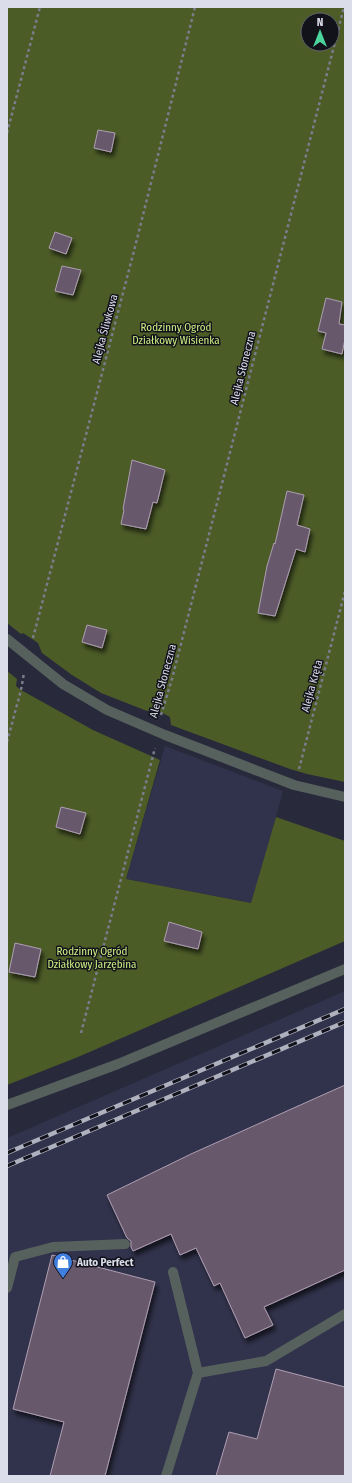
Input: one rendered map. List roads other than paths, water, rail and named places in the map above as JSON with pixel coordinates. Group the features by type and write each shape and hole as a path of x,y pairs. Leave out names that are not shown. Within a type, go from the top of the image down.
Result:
{"lane":[{"path":"7,639 64,684 107,710 158,732 294,785 345,797"},
{"path":"7,1105 118,1064 345,969"},
{"path":"7,1288 15,1257 53,1246 125,1244"},
{"path":"166,1476 198,1373 173,1272"},
{"path":"198,1373 266,1361 345,1314"}],"railway":[{"path":"7,1153 345,1009"},
{"path":"7,1166 345,1022"}],"place":[{"name":"Auto Perfect","path":"63,1279"}],"park label":[{"name":"Rodzinny Ogród Działkowy Wisienka","path":"176,333"},
{"name":"Rodzinny Ogród Działkowy Jarzębina","path":"92,957"}]}
